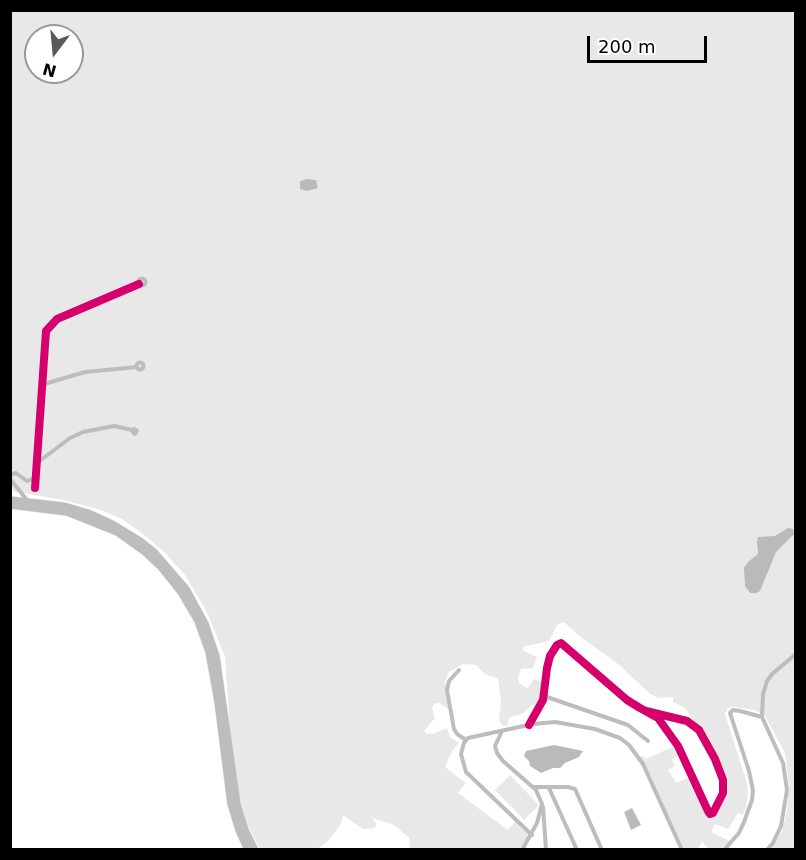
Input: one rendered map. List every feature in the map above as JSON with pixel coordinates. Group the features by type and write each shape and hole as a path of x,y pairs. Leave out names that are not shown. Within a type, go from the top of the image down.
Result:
{"highway":[{"path":"10,500 64,506 100,518 140,541 175,574 197,608 216,656 224,737"},
{"path":"10,505 67,512 103,525 145,552 172,579 190,607 209,652 224,737 234,818 248,849"},
{"path":"228,766 240,818 255,849"}],"street":[{"path":"34,488 45,335 57,319 139,284"},
{"path":"41,385 85,372 137,366"},
{"path":"36,464 65,441 83,432 114,426 132,430"},
{"path":"27,501 10,477 15,473 27,481 35,478"},
{"path":"529,725 541,706 548,662 559,643 627,700 658,718 667,728 684,757 708,812 713,813 723,793 723,780 715,759 699,730 687,721 646,711"},
{"path":"767,849 773,843 781,826 787,790 783,763 762,717 763,694 767,681 779,666 795,654"},
{"path":"459,670 449,681 447,690 454,729 466,740"},
{"path":"544,696 628,725 648,741"},
{"path":"724,849 739,833 752,800 753,790 730,713 733,710 762,717"},
{"path":"532,835 469,776 461,754 466,740 472,736 555,722 611,734 629,745 643,764 682,849"},
{"path":"503,731 495,746 497,753 533,787 542,804 546,849"},
{"path":"533,787 568,787 577,791 602,849"},
{"path":"549,788 577,849"},
{"path":"522,849 532,835 542,804"}],"shaded area":[{"path":"10,11 795,11 795,849 771,849 782,831 787,811 789,787 785,753 765,716 755,710 733,707 728,708 725,714 747,783 746,807 743,815 738,813 728,829 715,824 711,832 730,841 721,849 708,849 702,841 698,849 684,849 640,757 643,756 646,759 675,746 680,755 672,759 675,766 668,770 676,783 691,776 706,812 713,815 718,810 726,786 711,745 685,708 673,702 673,697 659,698 650,694 618,664 564,622 557,625 549,641 522,647 524,651 537,657 533,668 521,669 518,678 520,684 527,688 533,679 541,681 541,694 537,705 531,705 524,713 509,718 508,725 503,726 499,720 501,701 498,679 485,674 476,665 463,664 449,672 445,681 449,709 439,703 434,704 432,708 435,718 424,731 432,734 447,728 450,737 459,743 452,751 445,767 466,783 458,793 508,830 515,822 529,835 520,849 410,849 409,838 394,825 372,818 376,823 375,828 363,829 343,815 341,824 328,841 317,849 260,849 247,824 239,795 231,742 225,657 207,612 185,575 143,534 122,519 101,510 63,500 11,491"},
{"path":"316,180 318,188 307,191 300,189 300,181"},
{"path":"788,528 793,529 794,534 776,552 760,591 750,593 745,586 744,568 758,554 758,537 775,536"},
{"path":"554,745 583,751 579,757 565,763 560,768 541,773 530,766 524,756 526,751"},
{"path":"510,775 539,805 524,820 495,790"},
{"path":"632,808 641,825 631,830 624,812"}],"cycle path":[{"path":"35,488 46,331 57,319 139,284"},
{"path":"529,725 543,700 550,656 561,643 627,700 658,718 678,746 708,811 710,814 713,813 723,793 723,780 715,759 699,730 687,721 646,711"}]}
